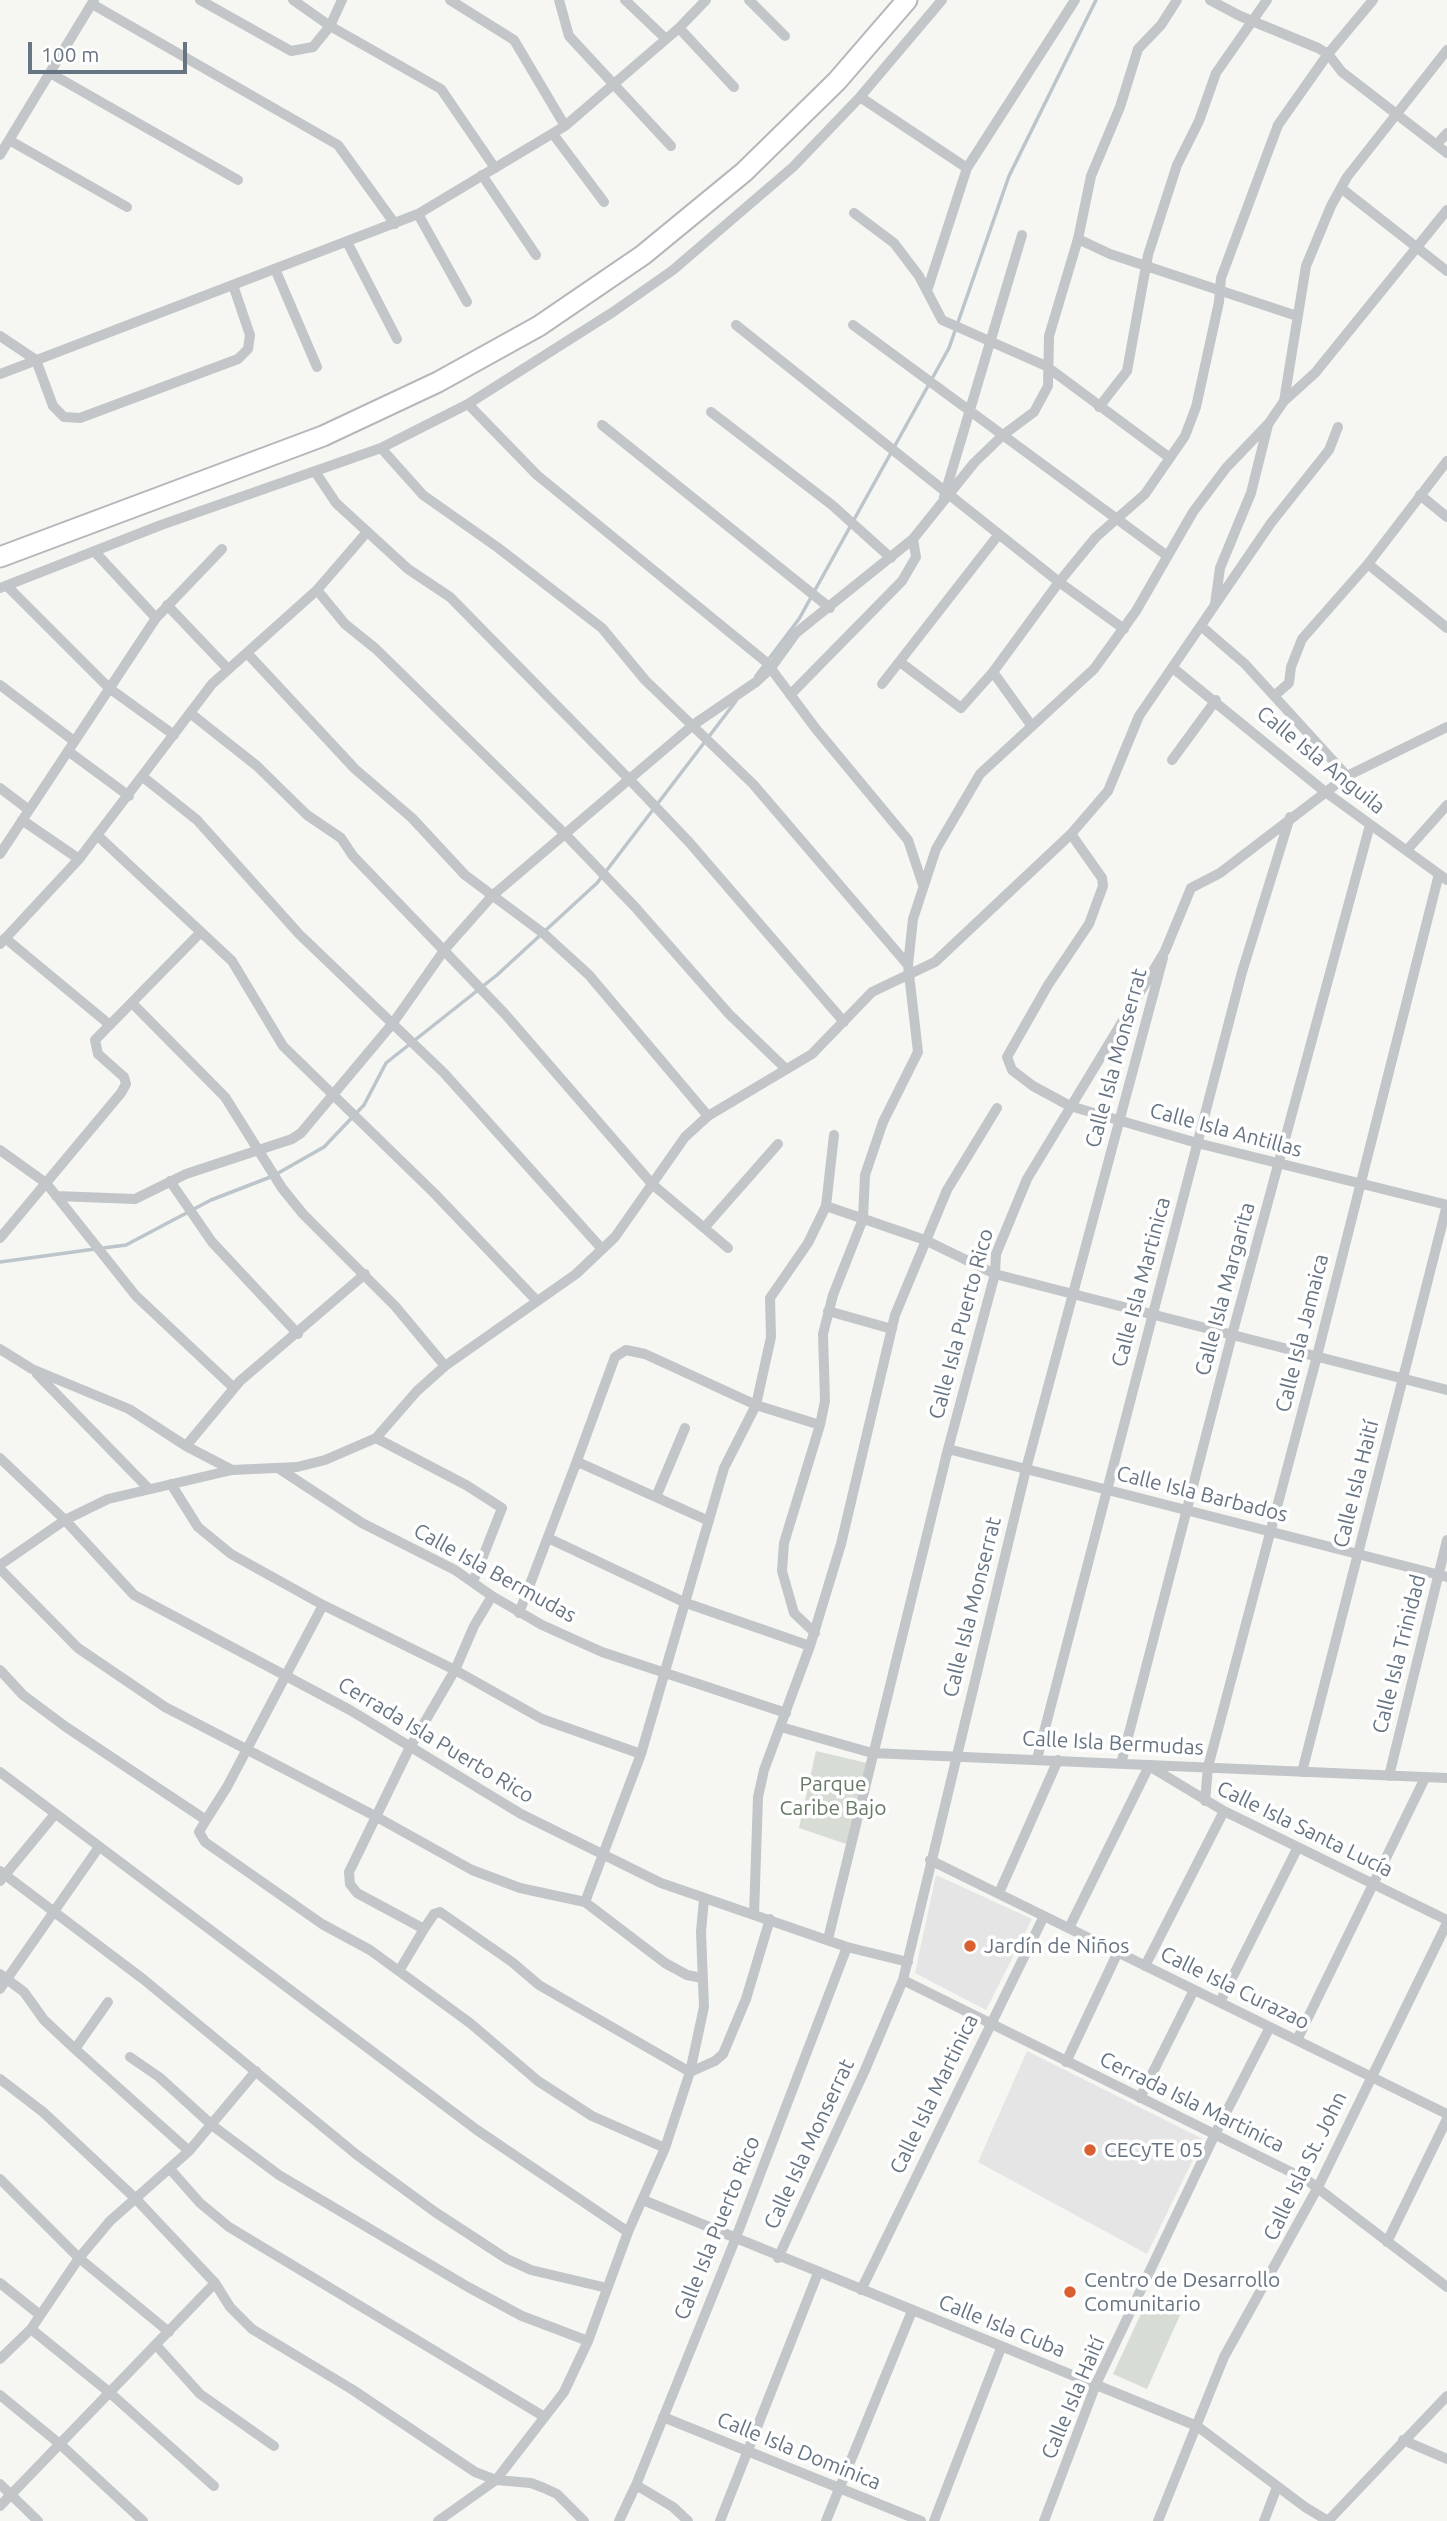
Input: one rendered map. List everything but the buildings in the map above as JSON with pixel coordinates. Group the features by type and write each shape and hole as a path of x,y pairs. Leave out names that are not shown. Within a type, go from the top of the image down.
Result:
{"highway":[{"path":"0,557 323,436 438,382 539,326 643,255 744,172 836,81 907,0"}],"street":[{"path":"200,0 291,51 313,47 330,26 342,0"},
{"path":"293,0 330,26 441,89 495,168"},
{"path":"450,0 514,40 565,126"},
{"path":"559,0 569,36 671,146"},
{"path":"625,0 667,39"},
{"path":"0,374 418,214 565,126 679,29 706,0"},
{"path":"749,0 785,36"},
{"path":"174,735 109,688 4,587 161,525 316,473 381,448 468,404 613,312 673,270 793,167 860,97 942,0"},
{"path":"928,291 967,168 1075,0"},
{"path":"56,1196 135,1199 170,1181 292,1139 393,1023 445,949 492,896 693,725 770,669 796,633 913,538 946,496 1003,435 1034,412 1048,386 1046,366 1049,335 1078,239 1091,176 1119,107 1132,61 1138,49 1161,25 1177,0"},
{"path":"1210,0 1303,40 1328,54 1342,72 1447,153"},
{"path":"1099,407 1127,371 1145,265 1172,178 1199,121 1211,85 1267,0"},
{"path":"900,662 961,708 993,672 1059,582 1096,537 1145,494 1185,436 1196,407 1221,278 1278,125 1328,54 1373,0"},
{"path":"0,155 93,2 338,145 395,224"},
{"path":"679,29 734,87"},
{"path":"1283,401 1306,266 1341,188 1447,50"},
{"path":"50,73 238,180"},
{"path":"860,97 967,168"},
{"path":"1437,144 1447,133"},
{"path":"553,134 604,202"},
{"path":"9,140 127,207"},
{"path":"482,175 536,255"},
{"path":"1341,188 1447,271"},
{"path":"815,1633 794,1613 782,1571 784,1543 820,1425 825,1388 823,1334 828,1311 863,1219 865,1175 883,1122 918,1052 909,969 913,919 936,849 980,774 1094,669 1124,629 1166,555 1226,468 1269,423 1283,401 1315,373 1364,316 1416,245 1447,210"},
{"path":"854,213 894,243 928,291 942,320 1046,366 1170,458"},
{"path":"418,214 467,302"},
{"path":"946,496 968,409 1022,234"},
{"path":"1078,239 1110,254 1220,288 1297,316"},
{"path":"347,242 397,339"},
{"path":"275,269 317,367"},
{"path":"0,336 36,360 53,405 64,417 79,418 238,359 248,349 250,335 233,285"},
{"path":"736,325 946,496 1124,629"},
{"path":"853,325 1166,555"},
{"path":"468,404 537,475 634,552 673,589 766,662 908,840 923,885"},
{"path":"711,412 832,505 891,558"},
{"path":"1214,606 1220,568 1251,493 1269,423"},
{"path":"602,425 830,608"},
{"path":"702,1978 687,1975 665,1963 584,1902 520,1888 472,1870 376,1816 165,1707 128,1685 78,1648 0,1567 65,1520 108,1499 232,1470 278,1468 325,1460 376,1438 417,1391 445,1366 537,1301 602,1249 615,1237 685,1137 708,1116 823,1045 872,992 909,969 935,962 1071,834 1108,791 1139,716 1271,523 1329,450 1338,427"},
{"path":"381,448 423,495 497,547 602,628 645,680 753,784 909,969"},
{"path":"1274,696 1289,683 1291,667 1302,639 1319,616 1368,564 1447,461"},
{"path":"316,473 337,503 408,569 450,597 690,842 844,1022"},
{"path":"1420,495 1447,517"},
{"path":"110,1025 3,941 79,859 212,684 317,590 368,532"},
{"path":"882,684 999,534"},
{"path":"790,695 902,581 916,556 913,538"},
{"path":"0,854 156,618 222,549"},
{"path":"94,551 156,618"},
{"path":"1368,564 1447,628"},
{"path":"317,590 345,624 376,649 564,833 635,907 729,1014 786,1069"},
{"path":"167,605 228,669"},
{"path":"1201,626 1245,664 1347,776"},
{"path":"247,653 355,769 412,818 465,875 543,933 589,975 708,1116"},
{"name":"Calle Isla Anguila","path":"1173,668 1216,700 1324,791 1443,877"},
{"path":"993,672 1031,725"},
{"path":"0,685 129,796"},
{"path":"1172,760 1216,700"},
{"path":"190,713 257,766 306,814 341,838 353,856 445,949 652,1184 728,1248"},
{"name":"Calle Isla Puerto Rico","path":"828,1940 948,1449 995,1274 1001,1236 1027,1180 1165,951 1191,888 1220,873 1347,776 1447,727"},
{"path":"143,777 197,820 299,934 444,1073 602,1249"},
{"path":"0,788 26,815 79,859"},
{"path":"1406,850 1447,805"},
{"name":"Calle Isla Martinica","path":"1037,1759 1196,1143 1242,972 1290,817"},
{"name":"Calle Isla Margarita","path":"1121,1764 1232,1335 1370,825"},
{"name":"Calle Isla Antillas","path":"1071,834 1102,878 1103,886 1089,924 1028,1018 1007,1057 1008,1064 1033,1086 1070,1106 1196,1143 1447,1205"},
{"path":"97,835 232,961 283,1046 537,1301"},
{"name":"Calle Isla Jamaica","path":"1205,1801 1208,1767 1360,1183 1443,877"},
{"path":"0,1238 126,1084 124,1077 94,1048 95,1041 201,932"},
{"name":"Calle Isla Monserrat","path":"778,2258 865,2070 903,1980 1026,1469 1165,951"},
{"path":"132,1003 225,1097 257,1151 303,1214 411,1323 445,1366"},
{"path":"754,1915 758,1797 764,1770 815,1633 861,1468 892,1329 925,1240 967,1154 997,1108"},
{"path":"584,1902 641,1754 724,1468 756,1405 771,1337 770,1298 808,1243 826,1206 834,1135"},
{"path":"704,1228 778,1144"},
{"path":"0,1150 46,1183 136,1296 234,1388"},
{"path":"170,1181 212,1241 298,1334"},
{"name":"Calle Isla Haití","path":"1302,1772 1447,1205"},
{"path":"826,1206 925,1240 995,1274 1447,1390"},
{"path":"186,1446 234,1388 365,1274"},
{"path":"828,1311 892,1329"},
{"path":"0,1349 32,1369 129,1409 186,1446 232,1470"},
{"path":"519,1613 615,1357 626,1350 645,1354 756,1405 820,1425"},
{"path":"32,1369 148,1488"},
{"path":"656,1497 685,1428"},
{"path":"376,1438 466,1485 502,1508 473,1582"},
{"name":"Calle Isla Barbados","path":"948,1449 1443,1576"},
{"name":"Cerrada Isla Puerto Rico","path":"0,1458 65,1520 134,1595 286,1674 521,1814 661,1883 847,1947 908,1962"},
{"path":"575,1466 586,1463 709,1521"},
{"name":"Calle Isla Bermudas","path":"278,1468 362,1523 473,1582 519,1613 602,1652 786,1713"},
{"path":"171,1484 188,1513 210,1538 231,1554 323,1605 455,1670 542,1719 641,1754"},
{"path":"548,1538 686,1603 810,1646"},
{"name":"Calle Isla Trinidad","path":"1389,1776 1443,1576 1447,1541"},
{"path":"424,1929 357,1893 351,1884 349,1872 410,1749 455,1670 474,1626 492,1596"},
{"path":"323,1605 227,1787 205,1819 199,1832 205,1842 322,1924 370,1950 470,2023 538,2081 593,2116 665,2148"},
{"path":"0,1670 23,1695 66,1727 205,1819"},
{"name":"Calle Isla Bermudas","path":"781,1727 873,1754 956,1755 1447,1778"},
{"path":"999,1893 1058,1760"},
{"path":"1069,1928 1149,1766"},
{"name":"Calle Isla Santa Lucía","path":"1149,1766 1224,1811 1447,1922"},
{"path":"0,1772 477,2130 628,2232"},
{"path":"1297,2040 1375,1885 1425,1777"},
{"path":"1145,1966 1224,1811"},
{"path":"55,1814 2,1876 54,1912 257,2071 357,2155 507,2259 531,2270 607,2288"},
{"path":"0,1989 4,1976 54,1912 99,1847"},
{"path":"1220,2003 1298,1847"},
{"name":"Calle Isla Curazao","path":"930,1860 1297,2040 1447,2117"},
{"path":"438,2521 496,2480 564,2392 588,2341 628,2232 665,2148 690,2072 704,2007 701,1932 704,1899"},
{"path":"399,1971 434,1914 440,1912 539,1985 690,2072"},
{"name":"Calle Isla Martinica","path":"861,2290 1044,1916"},
{"path":"690,2072 715,2061 723,2054 746,1999 769,1919"},
{"name":"Calle Isla St. John","path":"1158,2521 1224,2357 1318,2186 1447,1922"},
{"name":"Calle Isla Puerto Rico","path":"619,2521 735,2240 847,1947"},
{"path":"1066,2062 1118,1952"},
{"path":"4,1976 24,1992 44,2020 190,2151"},
{"name":"Cerrada Isla Martinica","path":"903,1980 1318,2186 1447,2287"},
{"path":"1140,2098 1194,1990"},
{"path":"75,2049 108,2003"},
{"name":"Calle Isla Haití","path":"1044,2521 1096,2384 1215,2134 1270,2027"},
{"path":"130,2057 166,2083 213,2126 279,2175 468,2287 522,2316 588,2341"},
{"path":"0,2359 31,2329 79,2258 110,2221 190,2151 257,2071"},
{"path":"0,2079 43,2112 136,2199 215,2283 230,2307 252,2329 354,2390 475,2472 496,2480 531,2483 544,2488 557,2494 584,2521"},
{"path":"1387,2242 1447,2117"},
{"path":"170,2169 200,2203 229,2227 543,2416"},
{"path":"0,2179 79,2258 169,2332"},
{"name":"Calle Isla Cuba","path":"643,2200 778,2258 1197,2426 1277,2487 1328,2521"},
{"path":"720,2521 818,2273"},
{"path":"0,2283 40,2315"},
{"path":"0,2506 215,2283"},
{"path":"826,2521 912,2311"},
{"path":"31,2329 109,2392 214,2486"},
{"path":"156,2345 200,2394 274,2446"},
{"path":"934,2521 1001,2348"},
{"path":"0,2395 61,2445 143,2521"},
{"path":"1328,2521 1447,2396"},
{"name":"Calle Isla Dominica","path":"663,2417 921,2521"},
{"path":"1403,2440 1447,2459"},
{"path":"0,2484 38,2521"},
{"path":"636,2485 673,2507 688,2521"},
{"path":"1264,2521 1277,2487"}],"shaded area":[{"name":"Jardín de Niños","path":"936,1875 1032,1919 986,2010 915,1973"},
{"name":"CECyTE 05","path":"1027,2051 1203,2139 1147,2254 978,2162"}],"green space":[{"name":"Parque Caribe Bajo","path":"816,1751 867,1763 849,1845 799,1828"},
{"path":"1146,2303 1181,2313 1147,2389 1113,2374"}],"waterway":[{"path":"756,676 799,619 949,348 1009,176 1096,0"},
{"path":"103,1248 126,1245 211,1200 273,1176 324,1147 364,1105 386,1063 497,975 597,883 736,701"},
{"path":"0,1262 95,1249"}],"place":[{"name":"Jardín de Niños","path":"970,1946"},
{"name":"CECyTE 05","path":"1090,2150"},
{"name":"Centro de Desarrollo Comunitario","path":"1070,2292"}]}
